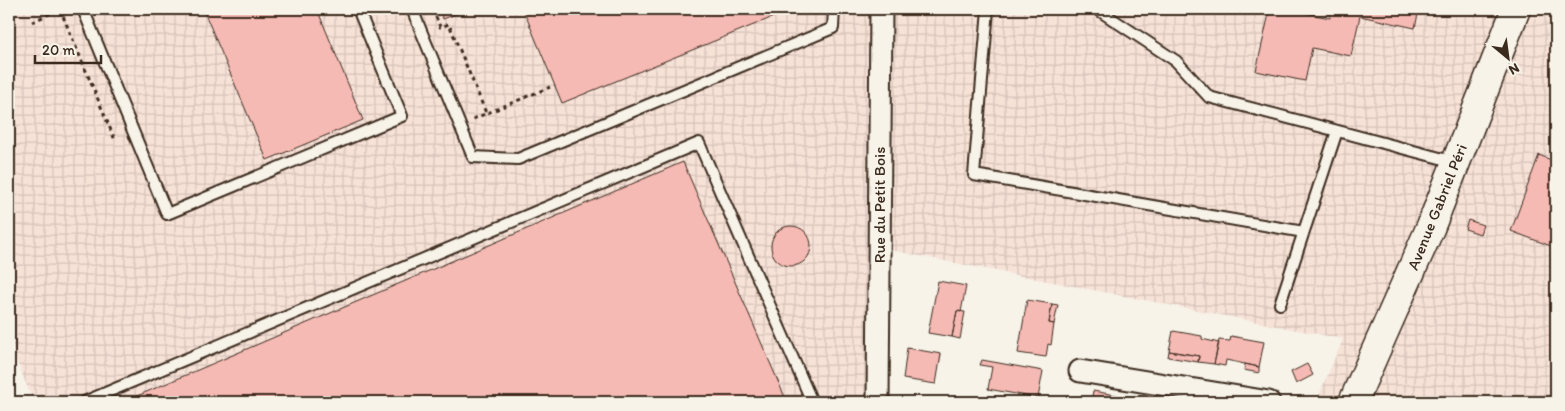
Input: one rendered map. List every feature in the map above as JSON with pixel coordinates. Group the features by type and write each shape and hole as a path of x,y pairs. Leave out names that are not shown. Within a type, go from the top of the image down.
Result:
{"main road":[{"name":"Avenue Gabriel Péri","path":"1353,402 1431,226 1516,9"}],"street":[{"name":"Rue du Petit Bois","path":"878,402 881,9"},
{"path":"1080,371 1269,402"}],"lane":[{"path":"83,9 167,214 402,116 358,9"},
{"path":"412,9 473,157 518,159 833,28 834,9"},
{"path":"988,9 974,174 1304,232"},
{"path":"1097,9 1176,61 1209,97 1456,163"},
{"path":"1280,304 1337,131"},
{"path":"84,402 699,143 812,402"}],"path":[{"path":"32,22 60,9 115,140"},
{"path":"433,9 440,27 449,24 486,113"}],"shaded area":[{"path":"9,9 1556,9 1556,402 1316,402 1343,339 889,250 888,402 14,402 31,396 9,342"}],"building":[{"path":"203,9 317,9 363,120 267,160"},
{"path":"439,9 469,9 443,19"},
{"path":"523,9 793,9 562,103"},
{"path":"1270,9 1285,9 1330,18 1331,9 1419,9 1415,28 1360,16 1351,56 1312,48 1305,81 1256,71"},
{"path":"1539,155 1556,162 1556,248 1511,231"},
{"path":"683,162 787,402 123,402"},
{"path":"1468,220 1483,225 1480,234 1465,229"},
{"path":"791,226 805,232 811,246 805,260 791,266 777,260 771,246 777,232"},
{"path":"938,281 966,286 961,312 957,311 952,337 928,333"},
{"path":"1027,300 1052,304 1049,323 1054,324 1051,345 1048,344 1046,357 1018,353"},
{"path":"1052,304 1058,305 1054,324 1049,323"},
{"path":"957,311 965,312 960,339 952,337"},
{"path":"1173,331 1202,336 1202,339 1219,343 1214,364 1198,362 1199,356 1169,351"},
{"path":"1231,336 1264,342 1259,367 1226,360 1225,366 1214,364 1219,340 1230,341"},
{"path":"907,348 941,354 936,384 903,379"},
{"path":"1169,351 1199,356 1198,362 1168,357"},
{"path":"982,360 1043,371 1038,398 988,389 992,367 980,365"},
{"path":"1245,364 1259,367 1259,373 1244,370"},
{"path":"1307,364 1313,375 1296,384 1291,372"},
{"path":"1093,391 1155,402 1091,402"}]}
